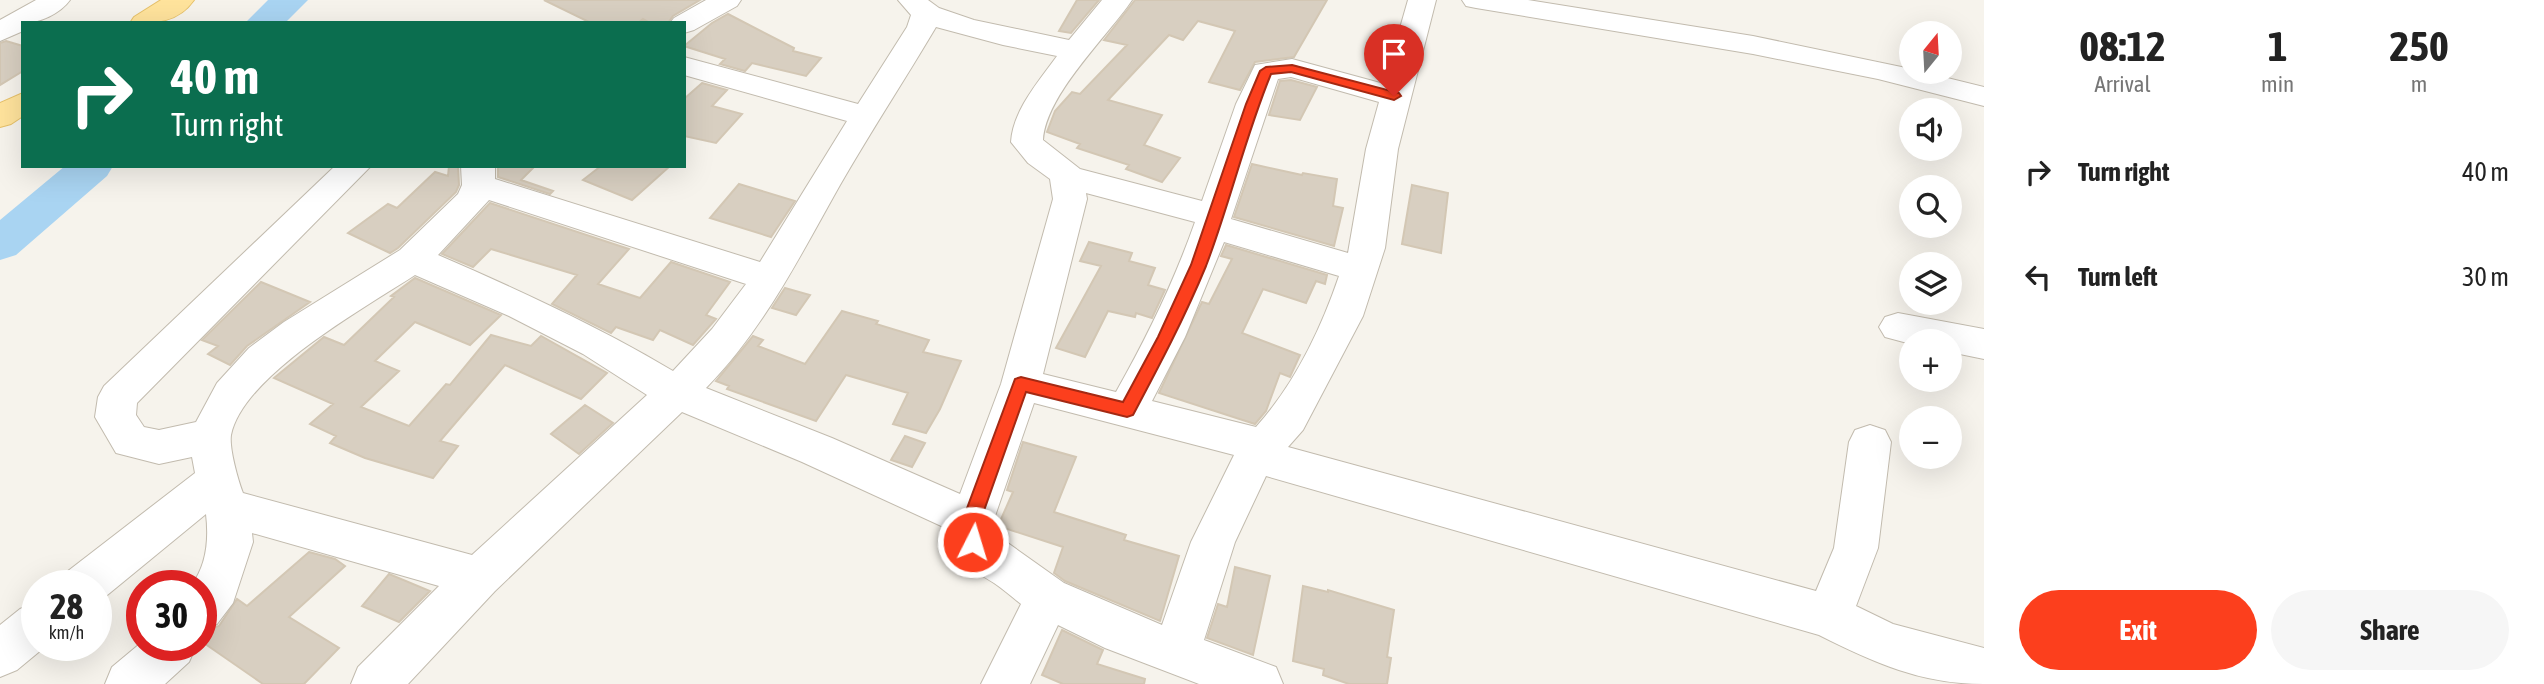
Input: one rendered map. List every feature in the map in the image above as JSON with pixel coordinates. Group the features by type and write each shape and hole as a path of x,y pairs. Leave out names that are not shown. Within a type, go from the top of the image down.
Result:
{"main road":[{"path":"147,21 180,0"},
{"path":"0,117 21,103"}],"street":[{"path":"0,33 56,0"},
{"path":"686,23 727,0"},
{"path":"1118,0 1079,50 1030,123 1027,142 1067,177 1360,269"},
{"path":"1176,653 1213,542 1260,450 1289,418 1344,316 1367,248 1382,149 1394,96 1422,0"},
{"path":"1476,0 1512,3 1881,70 1984,97"},
{"path":"375,684 480,578 676,393 733,334 770,278 842,154 921,27 919,7 1041,45 1079,50"},
{"path":"0,33 21,41"},
{"path":"686,67 867,117"},
{"path":"1127,410 1166,337 1198,265 1252,104 1266,71 1292,68 1394,96"},
{"path":"210,436 159,447 131,441 115,417 118,397 353,168"},
{"path":"217,588 231,542 210,436 231,394 263,359 298,332 413,259 472,200 479,176 770,278"},
{"path":"1067,177 1070,198 1021,384 972,519 973,542 986,555 1012,570 1048,598 1122,632 1259,684"},
{"path":"413,259 522,306 584,338 676,393 842,461 972,519"},
{"path":"1898,327 1984,344"},
{"path":"1021,384 1127,410 1829,616 1885,644 1984,671"},
{"path":"1829,616 1856,548 1870,442"},
{"path":"221,494 480,578"},
{"path":"108,570 221,494"},
{"path":"1005,684 1048,598"},
{"path":"0,654 21,637"},
{"path":"129,684 155,661"}],"building":[{"path":"544,0 700,0 669,21 587,21"},
{"path":"1077,0 1099,0 1071,33 1059,31"},
{"path":"1135,0 1327,0 1294,57 1255,62 1240,90 1209,82 1235,31 1198,21 1183,40 1169,35 1108,100 1162,115 1144,145 1180,158 1162,182 1126,169 1129,165 1077,148 1080,144 1047,132 1055,111 1072,92 1080,94 1127,45 1104,40"},
{"path":"728,14 794,48 793,51 821,58 806,76 752,63 745,71 720,64 725,59 686,47 712,23"},
{"path":"6,41 21,45 21,72 0,85 0,43"},
{"path":"1291,80 1317,87 1300,120 1269,115 1280,81"},
{"path":"702,83 727,90 712,106 742,114 716,143 686,136 686,97"},
{"path":"1252,164 1302,175 1303,173 1337,179 1333,206 1343,208 1334,246 1234,217"},
{"path":"449,168 458,168 459,185 456,192 390,253 348,233 388,204 397,208 435,172 448,176"},
{"path":"498,168 533,168 521,180 553,191 550,194 498,177"},
{"path":"598,168 668,168 632,200 583,180"},
{"path":"739,184 795,201 771,237 710,218"},
{"path":"1412,185 1448,193 1441,253 1402,244"},
{"path":"490,203 629,249 598,284 640,298 671,262 730,282 706,315 716,319 693,345 660,330 653,340 616,327 611,333 552,304 577,275 491,249 473,267 442,254"},
{"path":"1089,242 1132,253 1129,261 1155,268 1148,285 1165,290 1152,318 1136,313 1135,317 1108,311 1085,357 1056,348 1101,266 1080,261"},
{"path":"1226,245 1327,275 1325,284 1316,281 1306,303 1263,289 1242,333 1300,355 1290,377 1280,373 1266,411 1255,424 1159,393 1202,302 1209,304 1232,259 1221,256"},
{"path":"415,278 501,315 470,345 415,322 375,361 399,371 361,407 409,426 446,384 450,385 491,335 531,346 541,336 607,373 581,399 505,365 440,441 458,446 433,478 365,458 330,443 336,436 310,424 333,404 274,378 324,337 344,345 394,297 391,296"},
{"path":"261,282 310,302 247,346 230,365 208,354 218,346 202,340"},
{"path":"785,288 810,295 796,315 772,308"},
{"path":"842,311 929,340 923,352 961,361 926,433 893,424 908,393 846,375 816,421 727,389 729,386 716,381 753,336 763,340 758,346 805,364"},
{"path":"585,405 613,423 579,454 551,434"},
{"path":"905,436 925,443 912,467 891,460"},
{"path":"1023,442 1076,457 1054,512 1126,535 1124,540 1179,556 1160,621 1065,581 1054,573 1063,547 998,526 1013,492 1007,490"},
{"path":"309,552 335,559 345,566 289,617 339,648 304,684 263,684 217,652 217,627 237,599 247,606"},
{"path":"1235,567 1270,576 1253,655 1207,638 1218,604 1227,607"},
{"path":"389,574 430,591 399,622 362,606"},
{"path":"1303,586 1328,590 1394,610 1387,657 1391,658 1387,684 1349,684 1323,675 1324,669 1293,661"},
{"path":"1062,630 1103,650 1097,664 1145,679 1144,684 1063,684 1042,675"}],"waterway":[{"path":"265,21 290,0"},
{"path":"0,244 90,168"}],"route":[{"path":"973,542 972,519 1021,384 1127,410 1166,337 1198,265 1252,104 1266,71 1292,68 1394,96"}]}
